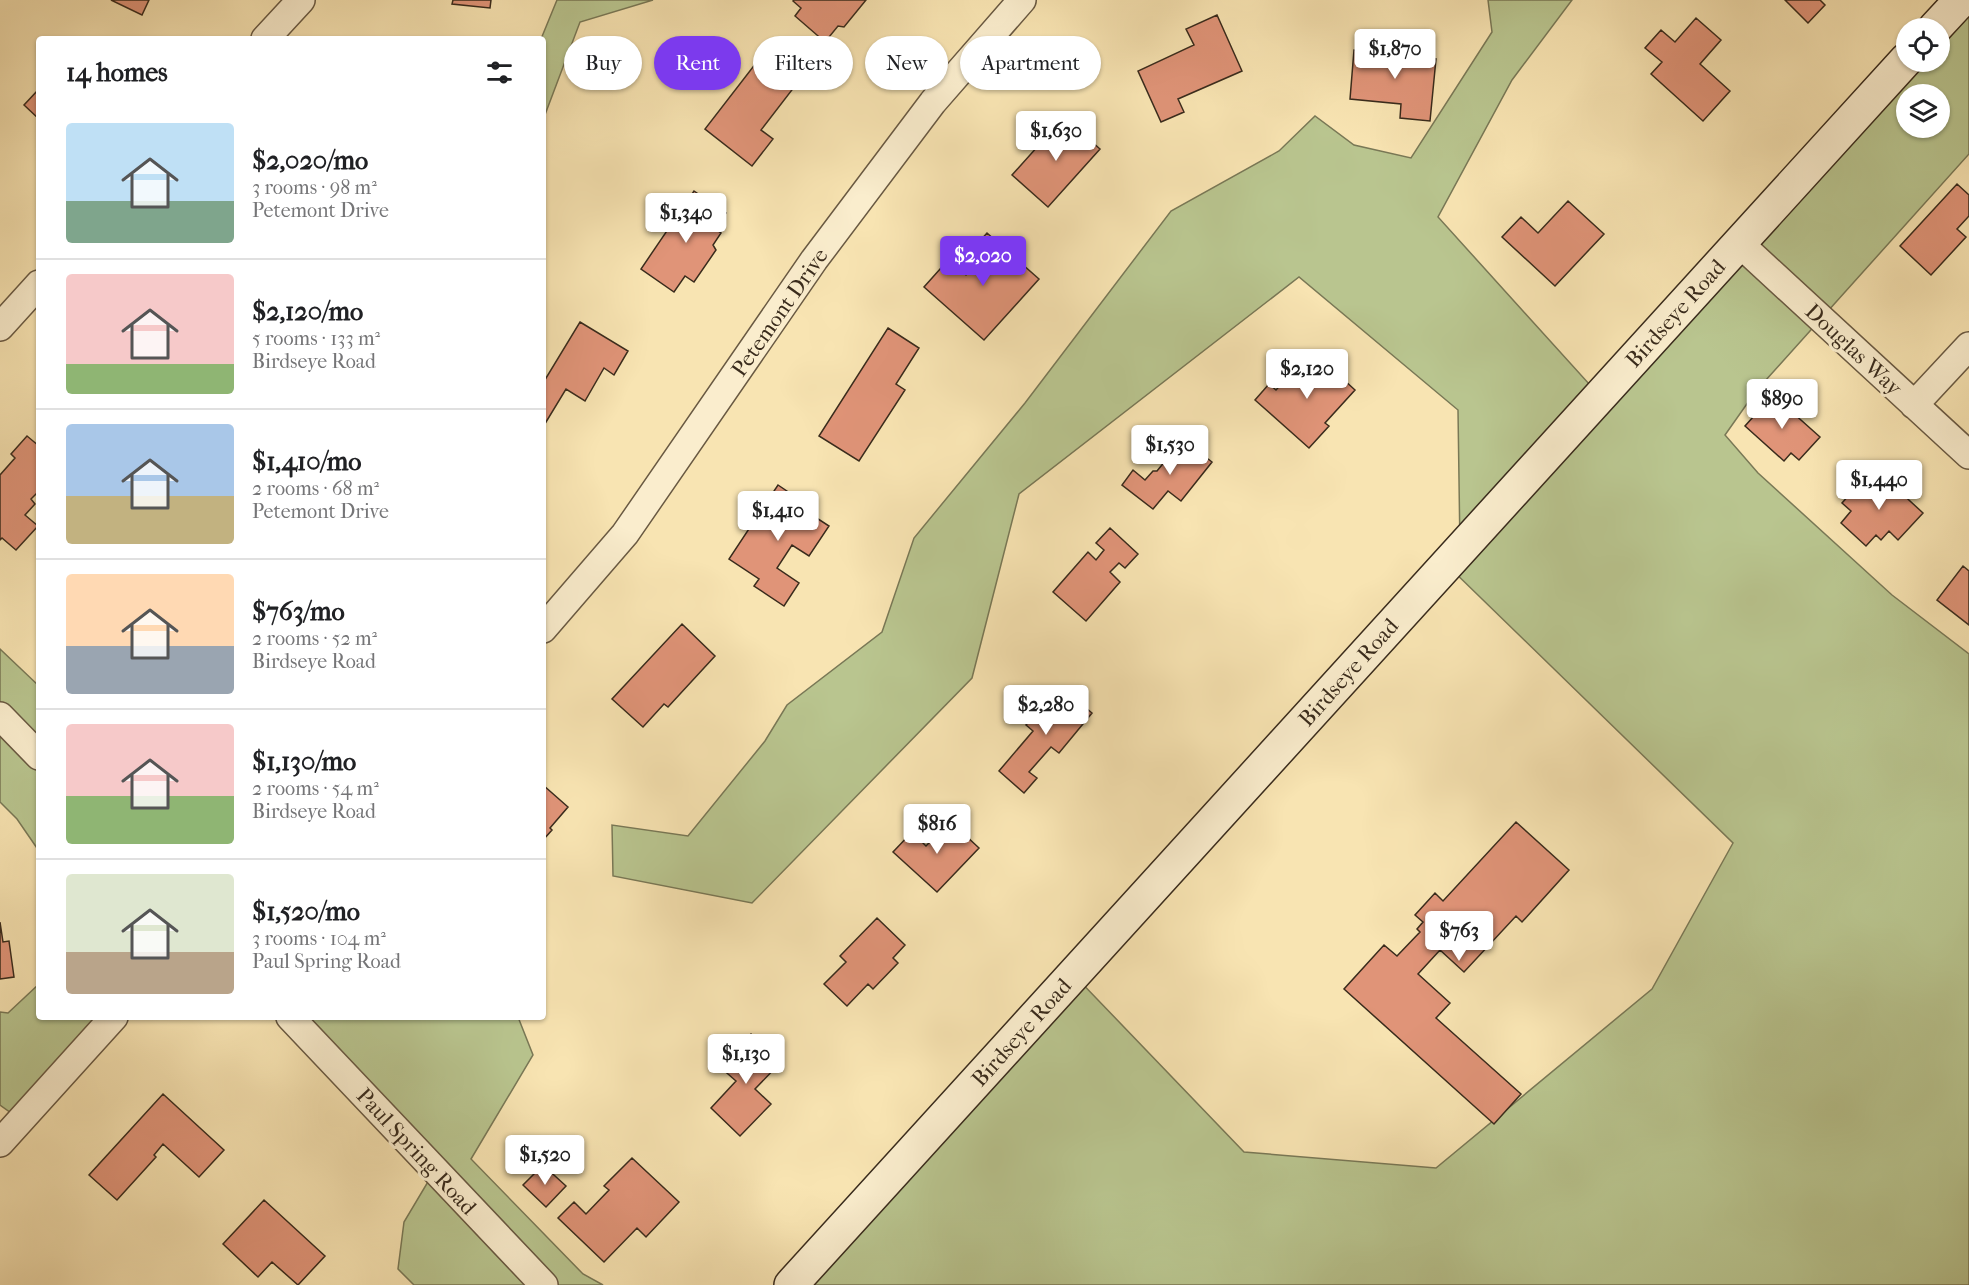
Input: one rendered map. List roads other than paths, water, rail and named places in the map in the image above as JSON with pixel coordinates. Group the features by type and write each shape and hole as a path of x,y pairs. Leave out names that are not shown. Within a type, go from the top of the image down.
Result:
{"main road":[{"path":"1944,18 1961,0"},
{"name":"Birdseye Road","path":"791,1285 1896,71"}],"street":[{"path":"268,36 301,0"},
{"name":"Petemont Drive","path":"546,626 625,534 814,260 884,165 933,102 1022,0"},
{"name":"Douglas Way","path":"1739,243 1969,455"},
{"path":"0,327 36,287"},
{"path":"1914,405 1969,346"},
{"path":"0,716 36,753"},
{"path":"0,1143 111,1020"},
{"name":"Paul Spring Road","path":"293,1020 544,1285"}]}
